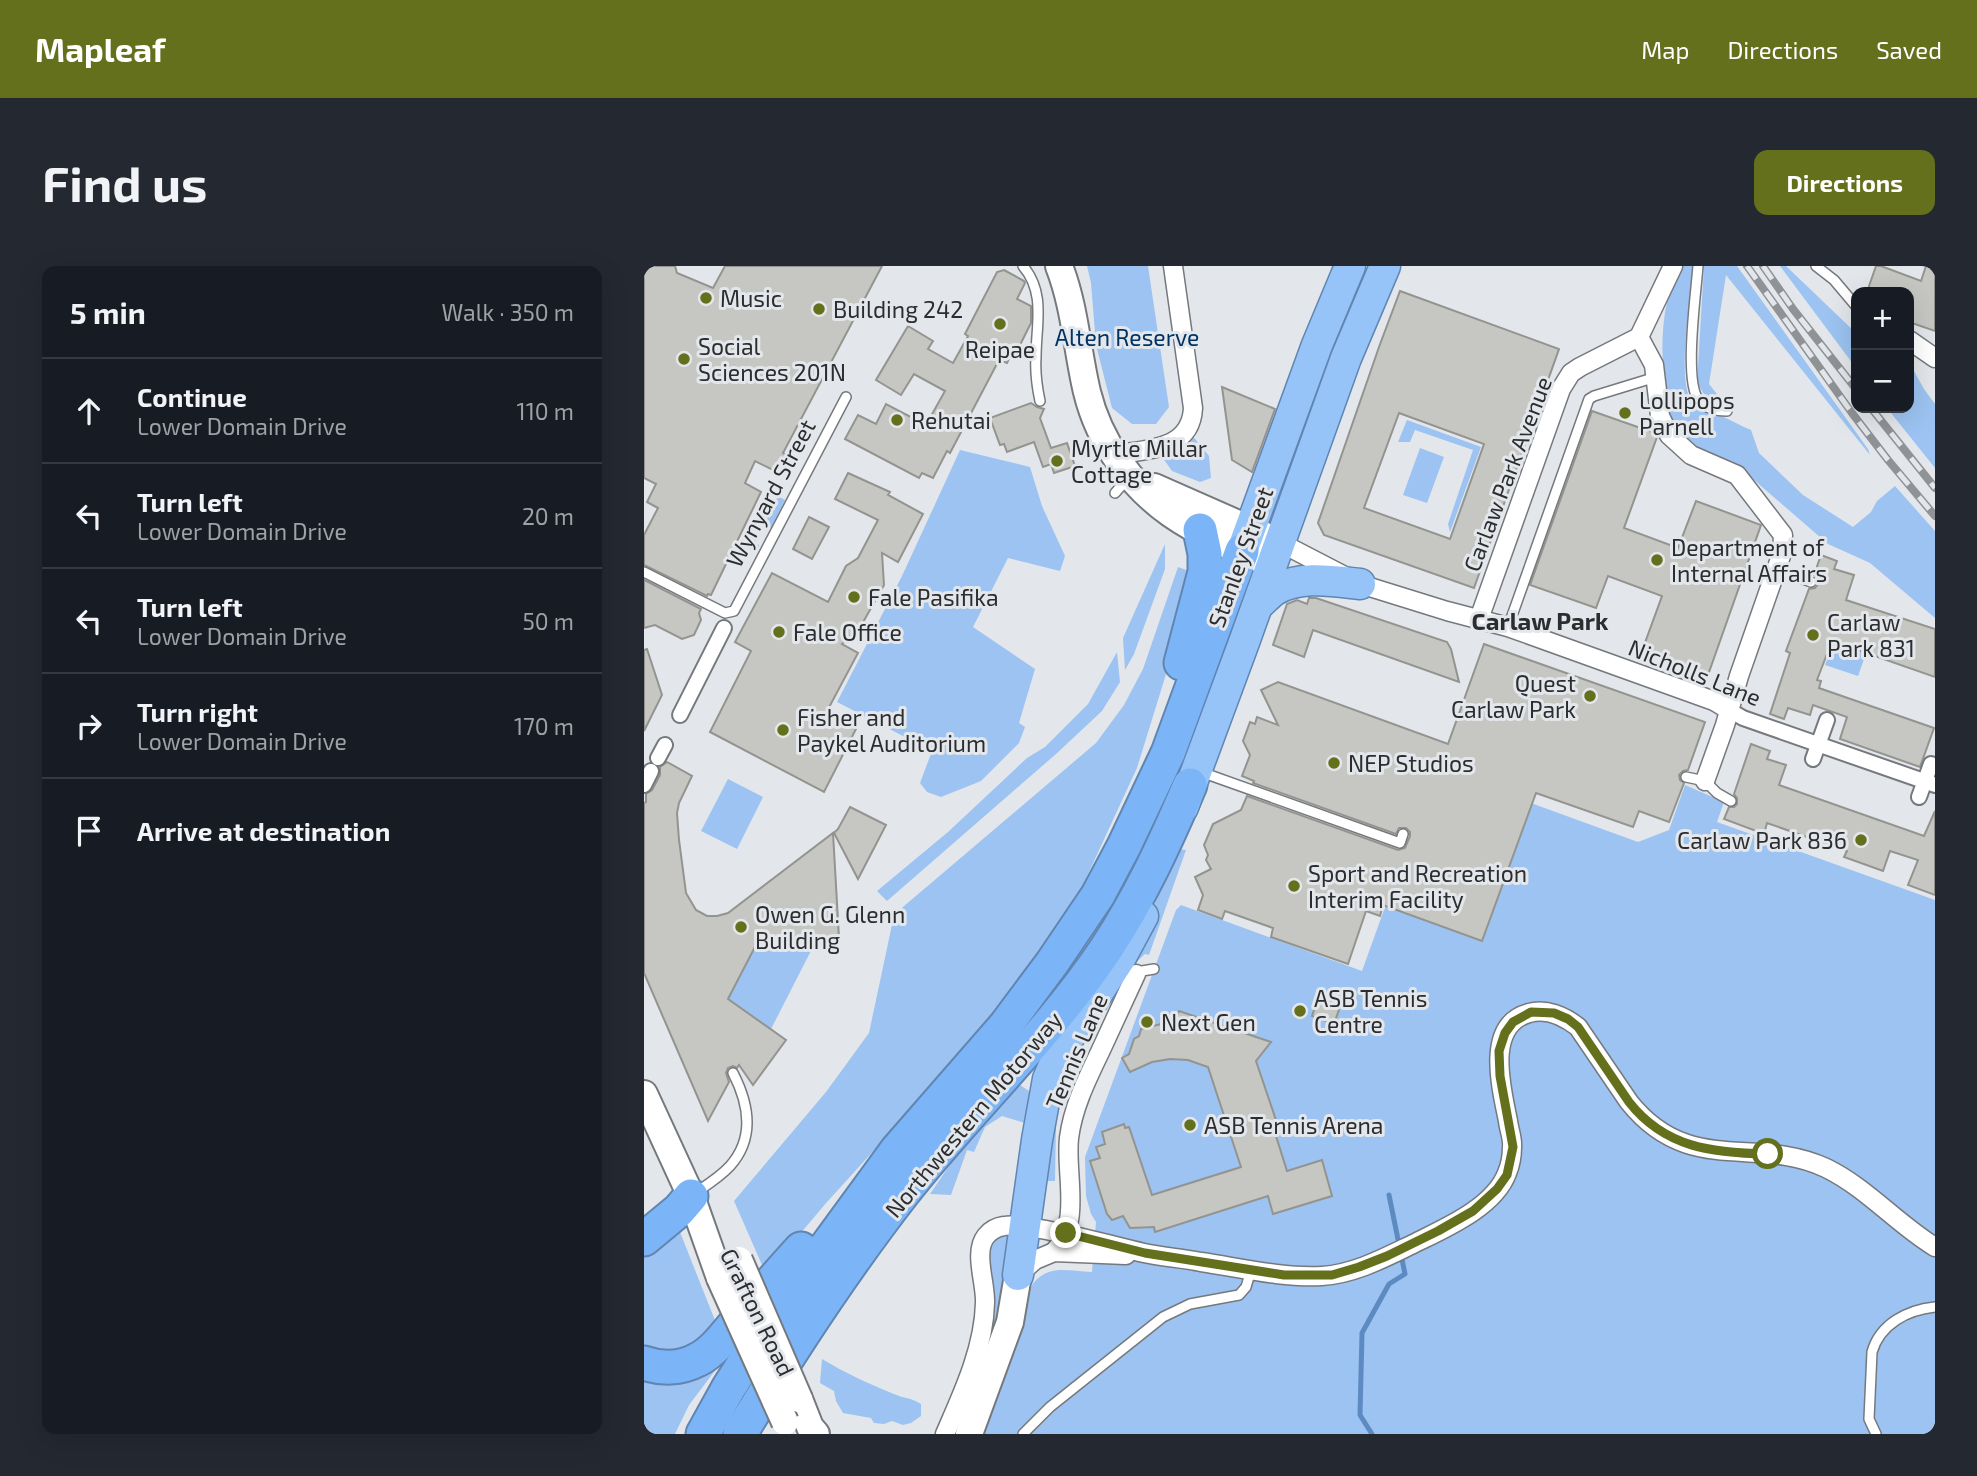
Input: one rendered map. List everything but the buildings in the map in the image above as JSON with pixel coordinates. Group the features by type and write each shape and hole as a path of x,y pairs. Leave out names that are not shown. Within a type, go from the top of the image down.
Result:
{"highway":[{"name":"Stanley Street","path":"1018,1275 1038,1130 1048,1079 1060,1051 1121,957 1156,893 1193,778 1258,605 1261,547 1317,345 1350,266"},
{"name":"Stanley Street","path":"1124,846 1261,547 1385,266"},
{"path":"1124,846 1188,639 1205,572 1206,554 1200,530"},
{"path":"1258,605 1275,590 1295,582 1312,580 1360,583"},
{"name":"Northwestern Motorway","path":"740,1434 820,1306 904,1193 1034,1042 1105,950 1152,872 1193,778"},
{"name":"Northwestern Motorway","path":"703,1434 761,1337 897,1150 1005,1026 1044,974 1098,895 1124,846"},
{"path":"644,1363 674,1367 688,1364 710,1351 833,1212 897,1150"},
{"path":"644,1238 679,1210 691,1196"}],"main road":[{"path":"1059,266 1071,303 1088,397 1114,455 1123,484 1200,530 1261,547"},
{"path":"1123,484 1261,547"},
{"name":"Grafton Road","path":"644,1094 691,1196 816,1434"},
{"name":"Grafton Road","path":"729,1269 787,1428"},
{"path":"968,1434 1010,1322 1018,1275"}],"street":[{"path":"1114,455 1167,445 1179,439 1193,421 1194,408 1174,266"},
{"path":"1674,266 1639,337 1654,365 1660,416 1669,435 1691,455 1737,475 1783,535 1782,553 1705,781"},
{"name":"Carlaw Park Avenue","path":"1479,619 1561,389 1572,373 1580,367 1639,337"},
{"path":"1914,343 1935,358"},
{"name":"Nicholls Lane","path":"1261,547 1360,583 1508,627 1714,701 1743,718 1930,783"},
{"path":"680,715 724,628"},
{"path":"1813,759 1827,720"},
{"path":"644,785 658,758"},
{"path":"1919,797 1930,783 1931,764"},
{"name":"Tennis Lane","path":"1054,1252 1066,1233 1070,1193 1069,1139 1074,1114 1084,1086 1136,974"},
{"path":"945,1434 967,1380 983,1328 986,1298 979,1254 980,1245 994,1229 1004,1226 1025,1227 1066,1233 1145,1253 1284,1275 1322,1276 1343,1272 1387,1256 1438,1231 1480,1206 1507,1175 1513,1147 1500,1076 1499,1051 1505,1033 1513,1022 1536,1012 1561,1016 1578,1027 1629,1102 1656,1129 1680,1142 1704,1149 1788,1157 1826,1168 1867,1194 1907,1229 1935,1247"},
{"path":"1066,1233 1067,1241 1077,1253"},
{"path":"1018,1275 1035,1260 1054,1252 1119,1255 1145,1253"}],"lane":[{"path":"1023,266 1031,276 1038,297 1035,358 1040,401"},
{"path":"1698,266 1692,386 1702,404 1714,410 1727,411"},
{"path":"1816,266 1834,280 1851,300"},
{"path":"1508,627 1589,399 1656,377"},
{"name":"Wynyard Street","path":"644,572 725,614 734,611 846,397"},
{"path":"1776,569 1811,582"},
{"path":"1686,777 1705,781 1717,793 1731,801"},
{"path":"1193,778 1400,843 1403,834"},
{"path":"1136,974 1154,969"},
{"path":"691,1196 728,1168 746,1137 743,1092 733,1073"},
{"path":"1023,1434 1049,1407 1163,1317 1190,1304 1239,1295 1246,1287 1251,1270"},
{"path":"1876,1434 1869,1419 1872,1352 1875,1342 1881,1332 1902,1316 1935,1307"}],"green space":[{"name":"Alten Reserve","path":"1087,266 1148,266 1169,407 1156,424 1132,424 1112,408 1096,345"},
{"path":"1682,266 1694,266 1685,358 1687,392 1692,402 1751,430 1759,453 1803,495 1853,527 1895,486 1935,531 1935,618 1870,563 1828,544 1746,473 1696,449 1669,424 1663,363 1664,317 1667,302"},
{"path":"1704,266 1737,266 1870,455 1726,275 1709,384 1724,403 1707,399 1697,383"},
{"path":"1780,266 1786,266 1851,328 1851,361"},
{"path":"1914,371 1935,404 1935,468 1891,413 1914,413"},
{"path":"1407,420 1481,447 1450,532 1448,524 1473,450 1415,430 1410,442 1398,442"},
{"path":"1191,434 1209,456 1211,478 1200,482 1172,471 1160,454"},
{"path":"1420,448 1444,457 1427,503 1403,495"},
{"path":"960,450 1030,467 1042,506 1065,556 1060,571 1008,558 973,627 1035,669 1019,723 1025,727 1019,743 981,781 941,797 927,792 920,783 932,751 837,702 902,576"},
{"path":"778,496 785,500 771,528 764,525 755,542 759,545 756,552 746,547 751,538 748,536 760,511 769,514"},
{"path":"1165,544 1165,569 1134,654 1125,670 1123,638"},
{"path":"1178,567 1195,573 1192,590 1137,768 1082,887 1032,968 937,1081 766,1274 734,1201 826,1092 869,1033 897,912 1096,743 1124,705 1143,669"},
{"path":"1835,639 1867,651 1858,676 1825,665"},
{"path":"1117,652 1120,682 1102,711 887,901 877,891 948,832 1027,758 1045,747 1088,704"},
{"path":"1435,768 1638,842 1669,830 1685,785 1724,802 1717,822 1935,900 1935,1434 984,1434 1014,1351 1030,1288 1043,1275 1057,1270 1092,1272 1096,1222 1086,1196 1085,1157 1176,910 1181,905 1362,971"},
{"path":"728,779 763,797 737,849 701,831"},
{"path":"1177,849 1186,850 1149,955 1145,954 1131,967 1075,1059 1065,1084 1056,1124 1055,1181 1045,1181 1064,1065 1146,925"},
{"path":"817,939 770,1031 728,999 758,941"},
{"path":"1020,1085 1032,1093 1028,1124 1002,1116 985,1127 974,1152 967,1150 951,1195 930,1194 960,1150"},
{"path":"678,1227 718,1328 688,1351 644,1351 644,1255"},
{"path":"1012,1234 996,1328 992,1329 989,1327 987,1291 990,1250 1001,1235"},
{"path":"822,1359 866,1382 921,1404 921,1416 903,1425 892,1421 874,1423 871,1418 843,1413 834,1391 820,1383"},
{"path":"723,1360 689,1405 675,1434 644,1434 644,1372"}],"waterway":[{"path":"1372,1434 1360,1415 1362,1333 1389,1284 1405,1274 1389,1195"}],"railway":[{"path":"1747,266 1852,413 1935,516"},
{"path":"1763,266 1851,383"},
{"path":"1875,413 1935,488"}],"place":[{"name":"Music","path":"706,298"},
{"name":"Building 242","path":"819,309"},
{"name":"Reipae","path":"1000,324"},
{"name":"Social Sciences 201N","path":"684,359"},
{"name":"Lollipops Parnell","path":"1625,413"},
{"name":"Rehutai","path":"897,420"},
{"name":"Myrtle Millar Cottage","path":"1057,461"},
{"name":"Department of Internal Affairs","path":"1657,560"},
{"name":"Fale Pasifika","path":"854,597"},
{"name":"Fale Office","path":"779,632"},
{"name":"Carlaw Park 831","path":"1813,635"},
{"name":"Quest Carlaw Park","path":"1590,696"},
{"name":"Fisher and Paykel Auditorium","path":"783,730"},
{"name":"NEP Studios","path":"1334,763"},
{"name":"Carlaw Park 836","path":"1861,840"},
{"name":"Sport and Recreation Interim Facility","path":"1294,886"},
{"name":"Owen G. Glenn Building","path":"741,927"},
{"name":"ASB Tennis Centre","path":"1300,1011"},
{"name":"Next Gen","path":"1147,1022"},
{"name":"ASB Tennis Arena","path":"1190,1125"}],"district":[{"name":"Carlaw Park","path":"1540,620"}],"route":[{"path":"1066,1233 1145,1253 1284,1275 1332,1275 1377,1261 1473,1211 1497,1189 1507,1175 1513,1147 1500,1076 1499,1051 1505,1033 1513,1022 1531,1012 1554,1013 1578,1027 1629,1102 1656,1129 1680,1142 1704,1149 1768,1154"}]}
